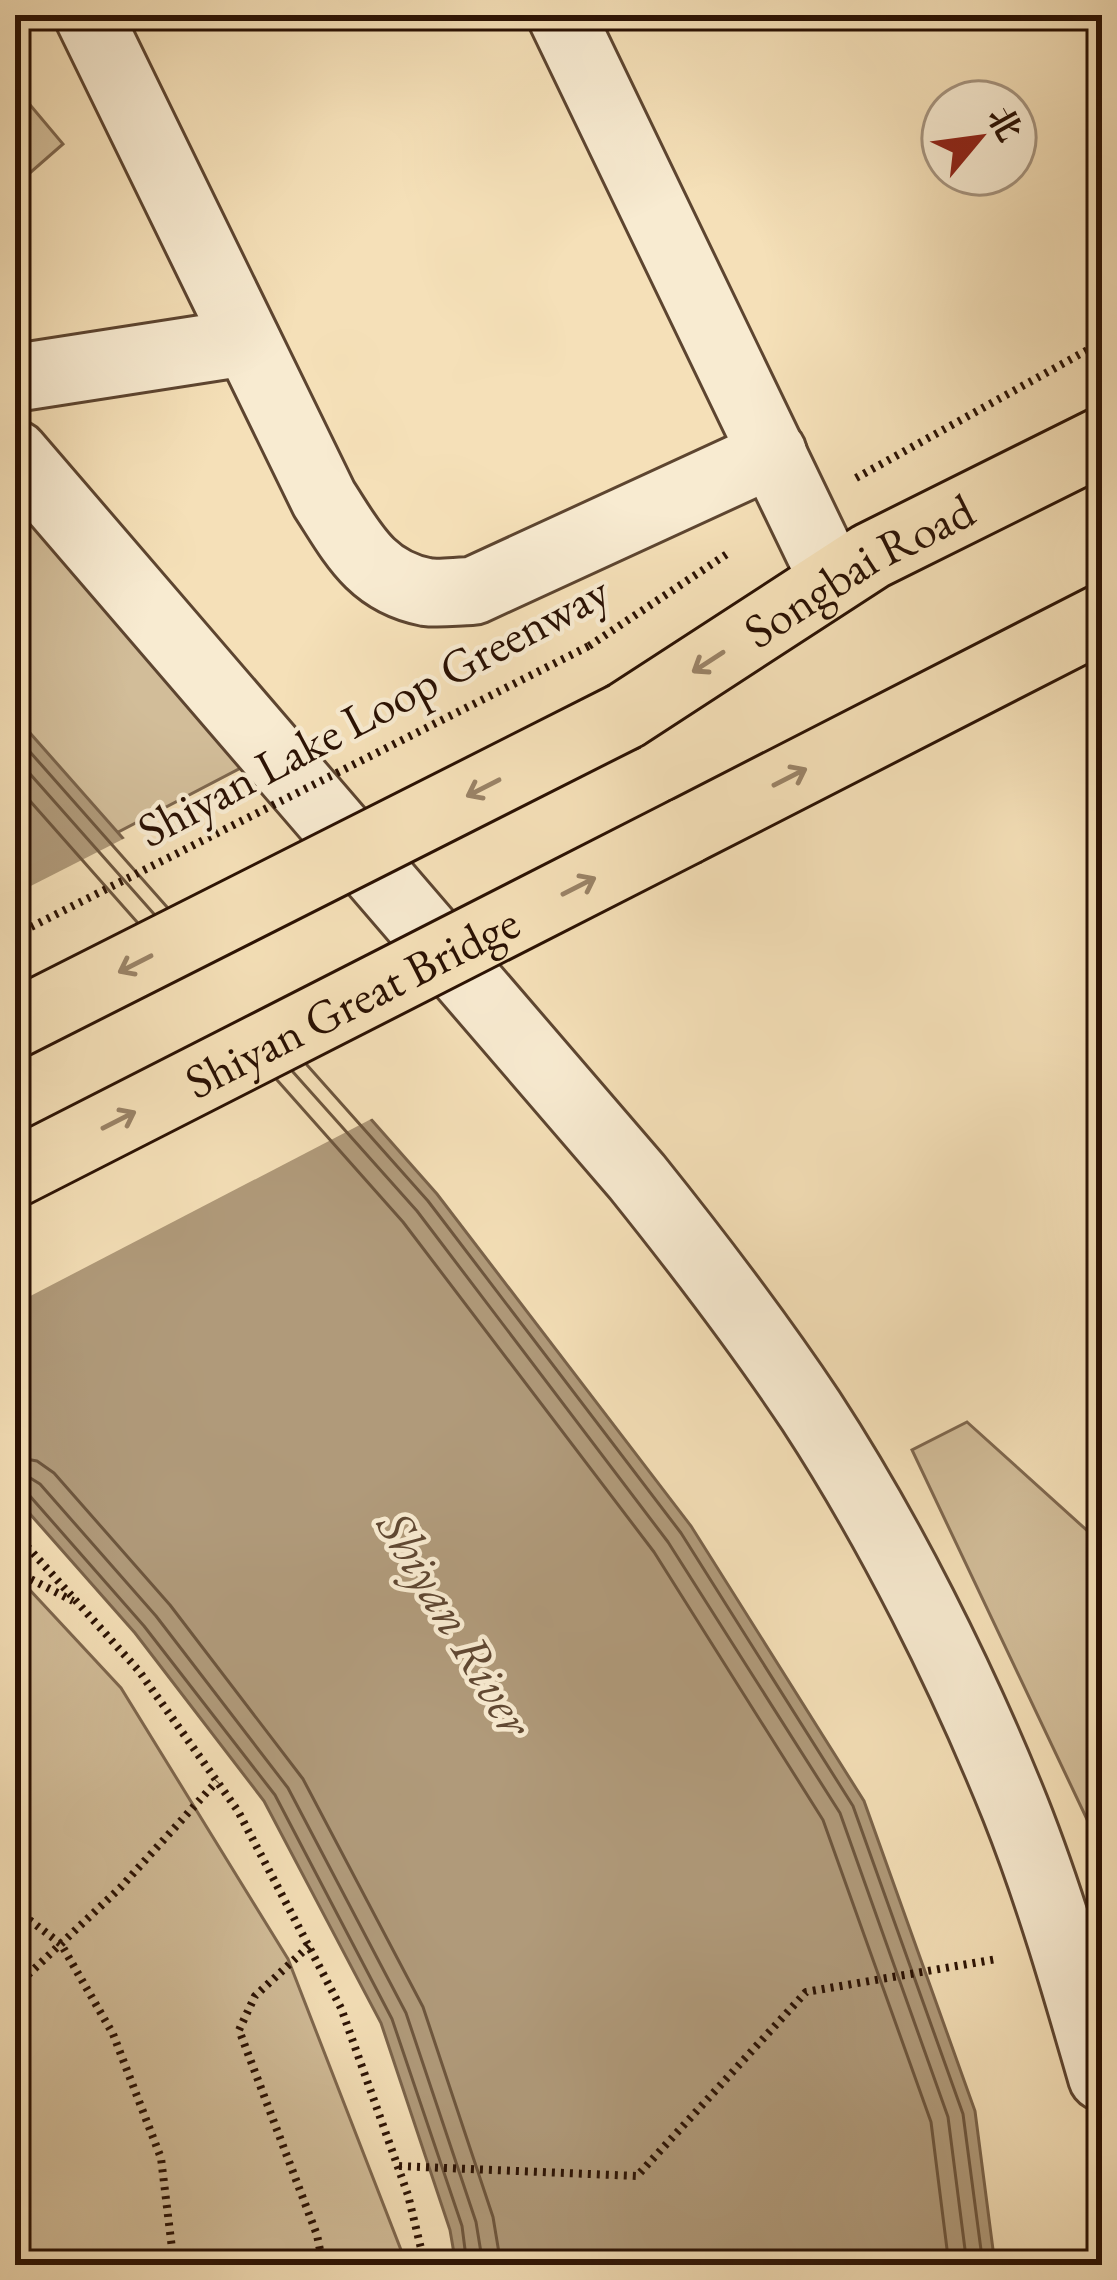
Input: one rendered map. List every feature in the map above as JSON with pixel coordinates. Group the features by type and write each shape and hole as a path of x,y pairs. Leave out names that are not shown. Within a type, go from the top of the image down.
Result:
{"main road":[{"name":"Songbai Road","path":"15,1024 625,716 871,556 1102,441"},
{"name":"Shiyan Great Bridge","path":"15,1173 1102,618"}],"lane":[{"path":"88,15 324,499 362,557 387,578 427,592 473,591 772,453"},
{"path":"561,15 833,580"},
{"path":"15,378 247,342"},
{"path":"15,454 638,1177 730,1293 813,1414 908,1579 1015,1808 1064,1947 1102,2077"}],"path":[{"path":"842,486 1102,342"},
{"name":"Shiyan Lake Loop Greenway","path":"15,934 589,646 737,547"},
{"path":"15,1533 139,1671 238,1811 341,2008 399,2166 425,2265"},
{"path":"15,1571 80,1604"},
{"path":"15,1988 121,1888 217,1781"},
{"path":"15,1909 61,1944 112,2034 161,2158 174,2265"},
{"path":"309,1946 255,1996 239,2030 323,2265"},
{"path":"399,2166 637,2176 806,1992 1064,1947"}],"shaded area":[{"path":"15,87 63,144 15,186"},
{"path":"15,493 256,760 15,886"},
{"path":"967,1422 1102,1544 1102,1851 912,1450"},
{"path":"15,1574 121,1688 288,1959 404,2265 15,2265"}],"water":[{"name":"Shiyan River","path":"15,716 437,1194 691,1526 864,1801 975,2111 995,2265 456,2265 450,2230 381,2023 264,1801 135,1633 15,1497"}],"pier":[{"path":"129,836 377,1116 15,1304 15,894"}]}
